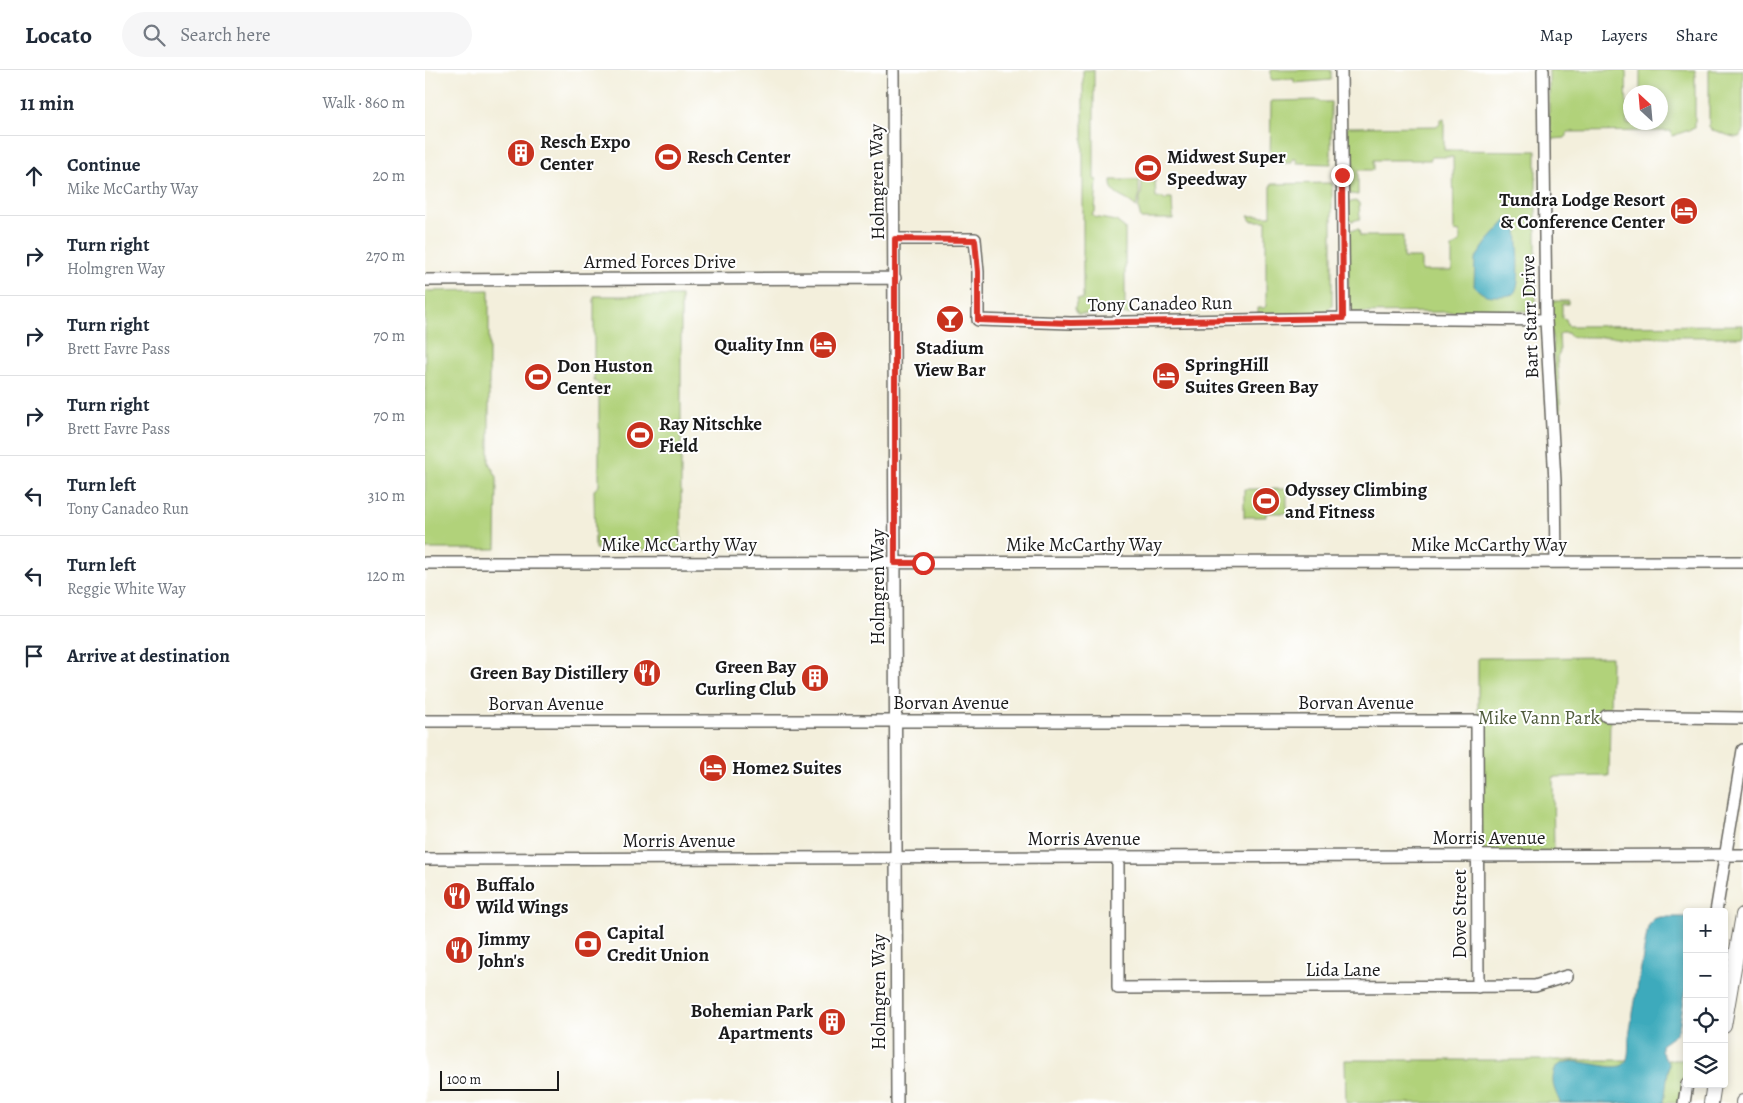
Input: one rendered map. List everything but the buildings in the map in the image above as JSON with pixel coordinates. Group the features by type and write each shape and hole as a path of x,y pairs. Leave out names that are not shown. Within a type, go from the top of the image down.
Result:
{"main road":[{"path":"1728,1003 1743,915"},
{"path":"1711,1103 1714,1088"}],"street":[{"name":"Holmgren Way","path":"893,70 897,1103"},
{"path":"1341,70 1343,318"},
{"name":"Bart Starr Drive","path":"1543,70 1546,320 1555,481 1557,562"},
{"name":"Tony Canadeo Run","path":"895,239 975,240 978,272 978,320 1071,323 1343,318 1546,320"},
{"name":"Armed Forces Drive","path":"425,280 895,278"},
{"name":"Mike McCarthy Way","path":"425,563 1743,562"},
{"path":"1606,716 1743,718"},
{"name":"Borvan Avenue","path":"425,721 1477,721"},
{"name":"Dove Street","path":"1477,721 1478,987"},
{"path":"1717,908 1743,750"},
{"name":"Morris Avenue","path":"425,859 1743,855"},
{"name":"Lida Lane","path":"1118,857 1118,988 1535,986 1567,976"},
{"path":"1684,1103 1686,1088"}],"green space":[{"path":"1083,70 1094,70 1094,179 1097,180 1095,212 1092,214 1094,217 1116,221 1125,228 1125,306 1131,306 1131,314 1078,314 1075,308 1077,299 1083,299"},
{"path":"1271,70 1331,70 1331,80 1294,83 1294,79 1271,80"},
{"path":"1549,70 1626,70 1626,85 1623,85 1623,130 1668,130 1668,85 1640,85 1640,70 1695,70 1695,128 1672,136 1671,131 1567,132 1565,138 1553,139 1549,136"},
{"path":"1709,70 1743,70 1743,131 1739,137 1711,130 1709,127"},
{"path":"1319,100 1320,102 1331,102 1331,164 1297,163 1296,159 1292,159 1292,163 1270,163 1271,101"},
{"path":"1440,119 1444,119 1444,150 1536,151 1536,305 1530,311 1355,313 1348,308 1349,230 1359,229 1360,236 1403,236 1403,258 1421,258 1421,271 1452,271 1452,248 1460,242 1460,232 1454,231 1453,157 1431,157 1431,160 1374,160 1374,170 1358,170 1358,195 1351,194 1347,187 1347,127 1438,126"},
{"path":"1111,180 1139,180 1139,197 1136,207 1113,190"},
{"path":"1142,180 1155,180 1156,198 1164,198 1166,200 1167,198 1172,198 1173,219 1141,219 1138,208"},
{"path":"1332,183 1332,306 1323,313 1258,314 1258,308 1266,306 1266,221 1251,221 1248,216 1271,216 1271,184"},
{"path":"1355,201 1359,203 1360,219 1352,221 1347,218 1348,203"},
{"path":"489,290 489,463 497,477 496,549 425,549 425,291"},
{"name":"Ray Nitschke Field","path":"594,296 681,296 681,550 595,549 594,490 599,486 599,384 594,381"},
{"path":"1553,301 1568,301 1568,304 1562,304 1562,318 1566,319 1568,326 1743,325 1743,337 1575,337 1570,336 1568,333 1562,333 1559,335 1560,352 1557,357 1561,413 1557,415 1550,303"},
{"name":"Odyssey Climbing and Fitness","path":"1244,489 1287,489 1287,513 1266,513 1266,517 1244,517"},
{"name":"Mike Vann Park","path":"1611,657 1609,776 1553,777 1554,856 1478,856 1478,658"},
{"path":"1345,1060 1683,1060 1683,1088 1686,1088 1684,1103 1346,1103"}],"water":[{"path":"1507,220 1515,220 1517,225 1519,273 1516,290 1508,296 1485,294 1474,286 1475,259 1487,242"},
{"path":"1660,917 1683,917 1683,1006 1679,1028 1675,1035 1661,1045 1661,1051 1669,1064 1664,1103 1560,1103 1553,1081 1555,1069 1562,1063 1585,1063 1609,1067 1619,1066 1627,1060 1629,1036 1648,927 1653,919"}],"place":[{"name":"Resch Expo Center","path":"521,153"},
{"name":"Resch Center","path":"668,157"},
{"name":"Midwest Super Speedway","path":"1148,168"},
{"name":"Tundra Lodge Resort & Conference Center","path":"1684,211"},
{"name":"Stadium View Bar","path":"950,319"},
{"name":"Quality Inn","path":"823,345"},
{"name":"SpringHill Suites Green Bay","path":"1166,376"},
{"name":"Don Huston Center","path":"538,377"},
{"name":"Ray Nitschke Field","path":"640,435"},
{"name":"Odyssey Climbing and Fitness","path":"1266,501"},
{"name":"Green Bay Distillery","path":"647,673"},
{"name":"Green Bay Curling Club","path":"815,678"},
{"name":"Home2 Suites","path":"713,768"},
{"name":"Buffalo Wild Wings","path":"457,896"},
{"name":"Capital Credit Union","path":"588,944"},
{"name":"Jimmy John's","path":"459,950"},
{"name":"Bohemian Park Apartments","path":"832,1022"}],"route":[{"path":"923,563 895,563 895,239 975,240 978,272 978,320 1071,323 1343,318 1342,175"}]}
